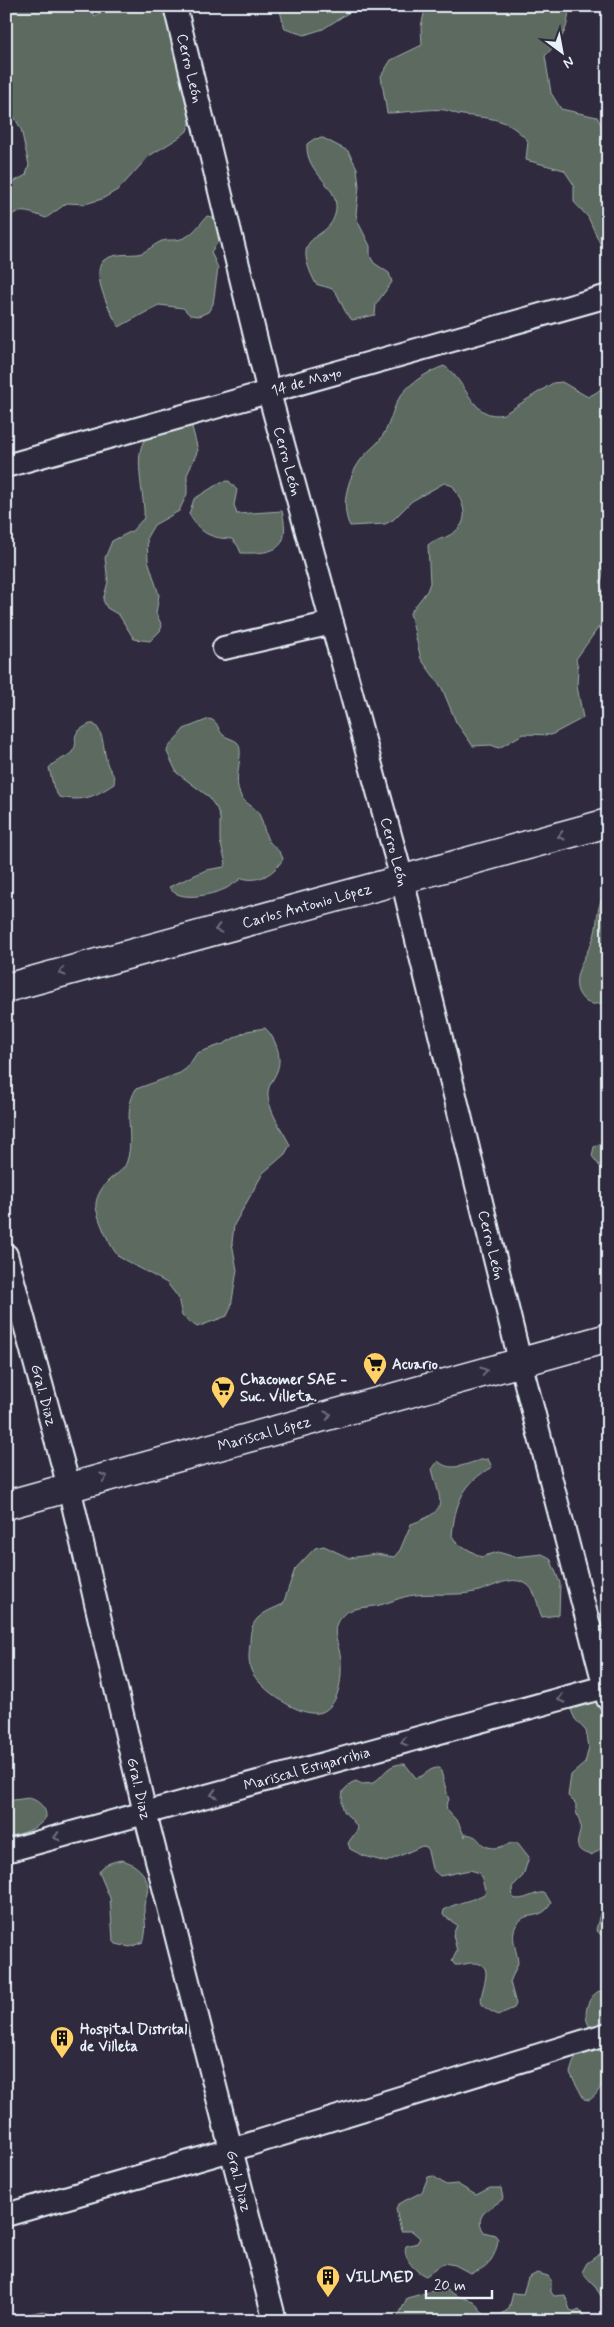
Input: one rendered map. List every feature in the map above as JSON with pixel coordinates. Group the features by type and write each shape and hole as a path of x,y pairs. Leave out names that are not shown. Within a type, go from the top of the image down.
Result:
{"main road":[{"name":"Carlos Antonio López","path":"6,988 608,823"},
{"name":"Mariscal López","path":"6,1505 608,1338"}],"street":[{"name":"Cerro León","path":"175,6 269,393 402,879 520,1361 607,1691"},
{"name":"14 de Mayo","path":"6,466 608,296"},
{"path":"224,648 332,624"},
{"name":"Gral. Diaz","path":"6,1255 69,1487 144,1813 275,2321"},
{"name":"Mariscal Estigarribia","path":"6,1851 607,1691"},
{"path":"6,2215 231,2150 608,2034"}],"green space":[{"path":"6,6 88,6 95,16 109,6 176,6 172,43 193,114 187,131 149,156 119,189 102,199 85,204 67,203 46,218 20,212 15,213 6,220 6,186 26,175 29,165 21,129 12,113 13,95 6,84"},
{"path":"282,6 359,6 323,29 304,35 285,29 280,11"},
{"path":"426,6 569,6 566,28 556,44 545,56 551,93 561,109 597,117 608,137 608,251 603,250 588,217 574,202 574,185 564,170 526,160 528,141 513,127 498,120 461,115 445,110 387,113 381,76 391,60 422,45 421,26"},
{"path":"323,138 348,151 357,168 359,186 356,214 358,222 370,246 370,256 374,263 389,273 392,282 376,304 375,315 352,320 345,312 335,291 316,284 308,266 306,253 308,245 327,228 333,220 336,209 332,193 311,163 308,154 307,144 314,139"},
{"path":"207,216 216,218 222,236 211,252 218,268 213,304 208,312 199,316 190,315 183,308 159,305 119,327 111,313 100,283 100,266 104,260 116,255 138,254 162,241 179,240 189,235"},
{"path":"444,366 452,372 477,406 484,412 493,415 504,414 553,383 562,382 588,397 608,382 608,564 604,566 601,584 604,602 603,621 576,659 578,668 577,686 583,718 551,735 523,734 499,748 491,745 473,746 456,722 442,688 421,659 410,613 427,591 430,583 428,545 454,532 463,521 464,515 461,501 453,486 444,483 412,501 393,520 385,524 350,526 345,508 347,489 354,470 381,438 402,394 418,379"},
{"path":"183,423 192,427 198,450 187,475 187,494 179,511 154,525 147,537 148,560 159,595 156,613 162,626 160,631 150,641 134,639 119,615 107,608 103,600 108,582 105,558 112,541 132,531 144,518 139,461 140,450 144,441 150,435"},
{"path":"229,481 237,490 234,505 237,514 282,511 284,534 278,547 263,552 241,553 232,539 207,534 193,521 189,514 194,499 221,482"},
{"path":"209,719 216,723 223,735 237,742 240,752 237,780 241,797 258,813 267,838 283,859 275,869 260,878 242,878 227,888 204,895 180,895 173,892 169,887 206,870 224,867 226,863 220,841 220,818 217,809 208,796 177,773 167,752 168,748 184,729"},
{"path":"94,724 98,728 102,738 106,761 114,777 114,784 82,799 59,797 54,789 49,768 72,752 76,744 76,735 82,728"},
{"path":"608,898 608,1001 592,1004 586,1002 578,992 577,977 595,934 601,901"},
{"path":"265,1028 275,1042 279,1060 279,1066 269,1089 269,1103 290,1145 285,1154 263,1173 234,1225 232,1243 237,1270 231,1307 227,1316 197,1327 182,1316 178,1297 167,1283 119,1257 102,1226 97,1212 96,1201 104,1185 126,1165 130,1142 130,1106 136,1089 180,1073 187,1068 197,1053 223,1044 247,1031"},
{"path":"608,1139 608,1177 592,1156 594,1147"},
{"path":"488,1459 492,1467 474,1480 462,1495 455,1514 452,1536 457,1543 481,1557 498,1552 515,1557 542,1554 550,1558 560,1583 559,1615 542,1617 533,1591 525,1583 513,1580 481,1591 452,1594 422,1594 405,1597 380,1605 352,1610 340,1618 335,1634 341,1656 340,1683 336,1698 328,1709 313,1713 303,1711 282,1701 262,1685 255,1677 249,1663 252,1627 262,1614 283,1604 295,1569 315,1548 324,1546 349,1558 376,1554 394,1557 400,1550 411,1524 424,1519 437,1509 439,1497 432,1469 438,1461 450,1467 456,1467"},
{"path":"594,1695 608,1709 605,1737 608,1743 608,1791 606,1798 609,1830 602,1847 591,1855 584,1852 578,1846 580,1823 576,1812 576,1804 568,1796 571,1775 585,1763 589,1747 586,1731 575,1719 571,1710"},
{"path":"405,1764 416,1778 433,1769 440,1768 449,1800 446,1805 447,1810 458,1822 465,1837 465,1834 474,1836 482,1844 493,1848 518,1843 529,1857 523,1876 512,1887 513,1898 522,1899 545,1893 551,1903 543,1912 525,1917 515,1927 514,1938 518,1963 510,1982 516,2004 514,2008 498,2015 482,2004 481,1999 486,1974 482,1965 470,1963 455,1965 452,1961 457,1951 453,1935 457,1925 443,1915 444,1910 449,1907 486,1893 480,1873 470,1870 440,1876 432,1869 427,1847 422,1846 386,1862 364,1856 350,1849 348,1843 358,1829 342,1806 343,1791 356,1781 362,1784 373,1783 390,1767"},
{"path":"29,1798 41,1805 46,1817 34,1828 6,1837 6,1801"},
{"path":"122,1860 139,1869 145,1877 148,1887 144,1904 146,1929 143,1942 130,1947 116,1944 113,1940 110,1898 99,1872 106,1865"},
{"path":"608,1903 608,1942 596,1930 600,1913"},
{"path":"599,1991 608,1994 608,2028 591,2029 586,2014 588,2003"},
{"path":"594,2048 608,2049 608,2075 598,2092 589,2100 584,2099 570,2073 577,2056"},
{"path":"433,2176 446,2185 457,2184 476,2195 490,2188 501,2188 503,2199 485,2212 480,2221 484,2232 495,2235 498,2239 493,2257 482,2269 470,2273 455,2265 444,2263 426,2276 410,2264 406,2255 406,2246 417,2243 420,2238 412,2231 401,2231 396,2209 398,2204 422,2192 428,2177"},
{"path":"608,2248 608,2307 594,2285 582,2272 587,2263"},
{"path":"537,2273 548,2276 551,2280 551,2292 554,2296 565,2295 570,2310 575,2312 579,2310 589,2321 396,2321 407,2298 444,2288 457,2296 473,2301 484,2314 500,2315 509,2309 513,2293 523,2294 528,2278"},
{"path":"43,2311 51,2315 69,2317 77,2321 16,2321 17,2316"}],"place":[{"name":"Acuario","path":"375,1385"},
{"name":"Chacomer SAE - Suc. Villeta.","path":"223,1409"},
{"name":"Hospital Distrital de Villeta","path":"62,2059"},
{"name":"VILLMED","path":"328,2298"}]}
